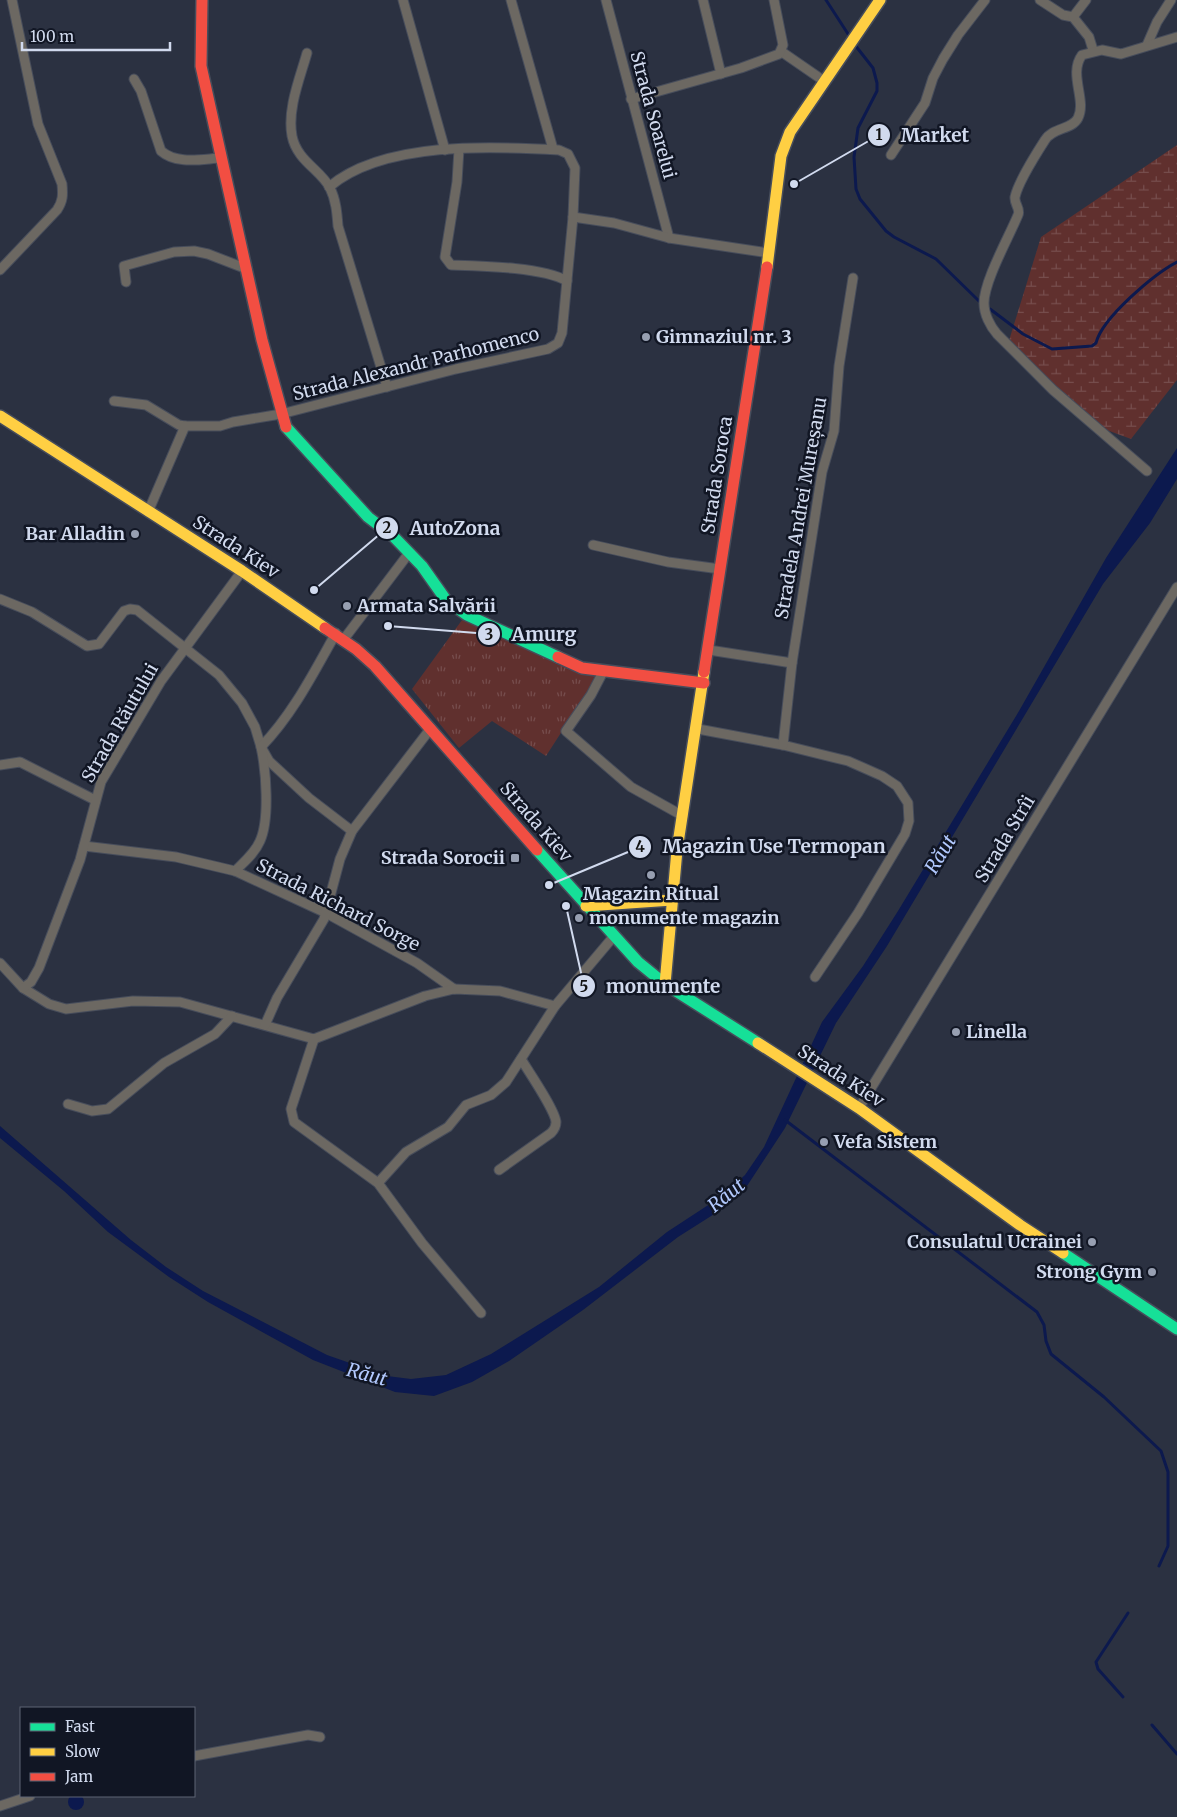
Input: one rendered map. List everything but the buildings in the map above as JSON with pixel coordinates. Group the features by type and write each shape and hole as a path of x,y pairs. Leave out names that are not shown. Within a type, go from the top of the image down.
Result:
{"street":[{"path":"0,270 56,210 62,202 63,194 62,184 38,124 12,0"},
{"path":"202,0 201,66 281,414 287,429 348,497 409,553 446,600 467,614 531,642 572,664 603,672 704,683"},
{"path":"403,0 445,150"},
{"path":"511,0 553,149"},
{"name":"Strada Soarelui","path":"606,0 669,238"},
{"path":"703,0 721,74"},
{"path":"774,0 783,45 782,52"},
{"name":"Strada Soroca","path":"665,984 672,900 683,816 698,729 783,149 790,132 857,32 871,5 880,0"},
{"path":"891,155 925,103 933,78 958,34 985,0"},
{"path":"1040,0 1063,15 1073,17 1089,37 1094,50"},
{"path":"1073,17 1086,0"},
{"path":"1147,45 1157,22 1171,0"},
{"path":"1147,471 1053,390 997,334 990,324 984,303 990,280 1009,232 1018,216 1015,196 1046,138 1054,131 1070,126 1078,119 1080,108 1077,66 1082,54 1094,50 1121,54 1177,37"},
{"path":"631,99 758,63 782,52"},
{"path":"782,52 824,82"},
{"path":"307,53 294,98 292,136 298,152 330,187 336,206 338,226 387,386"},
{"path":"134,79 141,91 153,132 161,151 169,157 183,160 221,158"},
{"name":"Strada Alexandr Parhomenco","path":"114,401 146,405 179,425 220,426 232,422 281,414 387,386 554,347 558,343 562,333 573,217 574,161 566,152 553,149 497,147 445,150 374,162 352,170 330,187"},
{"path":"459,149 458,182 445,257 446,262 552,275 567,281"},
{"path":"573,217 614,223 669,238 769,253"},
{"path":"126,282 124,266 174,252 208,254 247,268"},
{"name":"Stradela Andrei Mureșanu","path":"783,745 792,663 822,472 834,431 839,366 853,278"},
{"name":"Strada Kiev","path":"0,416 340,636 375,666 586,906 638,962 665,984 860,1108 1020,1225 1177,1329"},
{"path":"148,512 185,426"},
{"path":"593,545 668,562 720,569"},
{"path":"261,746 278,728 340,636 409,553"},
{"name":"Strada Răutului","path":"23,988 31,982 39,968 84,846 94,800 101,782 130,730 186,647 242,571"},
{"name":"Strada Strîi","path":"860,1108 1177,587"},
{"path":"0,599 32,612 87,646 99,644 124,611 130,609 137,610 219,675 242,703 255,727 266,770 264,829 255,849 235,871"},
{"path":"709,650 792,663"},
{"path":"603,672 591,695 566,731 631,787 683,816"},
{"path":"265,1025 292,973 320,928 326,913 340,859 352,831 431,728"},
{"path":"698,729 783,745 861,766 889,779 900,789 909,811 905,834 858,913 815,977"},
{"path":"261,746 269,762 352,831"},
{"path":"0,765 20,762 94,800"},
{"name":"Strada Richard Sorge","path":"84,846 176,857 235,871 326,913 410,959 454,989"},
{"path":"586,906 647,900 672,900"},
{"path":"378,1183 406,1152 433,1138 448,1127 466,1106 497,1091 510,1076 555,1006 614,936"},
{"path":"0,964 23,988 49,1004 66,1009 157,1001 180,1002 314,1039 425,996 454,989 500,991 555,1006"},
{"path":"68,1104 92,1112 108,1109 164,1062 215,1034 232,1016"},
{"path":"314,1039 291,1109 292,1116 300,1127 378,1183 413,1231 481,1313"},
{"path":"500,1170 551,1133 556,1126 555,1118 547,1102 521,1059"},
{"path":"195,1756 308,1735 320,1737"},
{"path":"0,1806 27,1797"}],"green space":[{"path":"1177,145 1177,380 1131,439 1104,429 1007,347 1041,237"},
{"path":"462,620 597,677 546,756 492,721 459,748 412,689"}],"water":[{"name":"Răut","path":"1177,448 1177,479 1150,523 1103,584 887,946 836,1023 785,1128 745,1189 719,1211 678,1237 583,1310 509,1361 472,1382 434,1396 395,1392 313,1360 208,1302 169,1277 108,1232 64,1191 0,1138 0,1126 131,1240 166,1267 203,1291 327,1355 387,1376 411,1379 446,1375 491,1354 599,1287 667,1232 722,1196 745,1175 764,1147 822,1022 863,966 898,911 1019,711 1106,558"},
{"path":"70,1797 82,1797 82,1808 76,1810 70,1808 68,1802"}],"waterway":[{"path":"826,0 850,37"},
{"path":"855,45 873,68 877,83 877,91 858,128 854,157 856,189 860,199 886,231 936,259 980,302"},
{"path":"990,309 1023,334 1052,349 1092,346 1096,343 1108,321 1130,298 1155,276 1177,262"},
{"path":"785,1120 1037,1312 1044,1325 1046,1341 1051,1354 1104,1397 1161,1451 1168,1472 1168,1546 1159,1566"},
{"path":"1123,1697 1098,1669 1096,1662 1128,1613"},
{"path":"1152,1725 1177,1754"}],"traffic: fast":[{"path":"286,427 368,517 394,537 422,566 446,600 467,615 558,657"},
{"path":"537,850 638,962 665,984 758,1043"},
{"path":"1063,1253 1177,1329"}],"traffic: slow":[{"path":"767,267 781,156 790,132 880,0"},
{"path":"0,416 242,571 325,628"},
{"path":"665,984 677,850 704,672"},
{"path":"586,906 672,900"},
{"path":"758,1043 859,1108 1020,1225 1063,1253"}],"traffic: jam":[{"path":"202,0 201,66 262,340 286,427"},
{"path":"704,672 767,267"},
{"path":"325,628 356,649 375,666 537,850"},
{"path":"558,657 582,668 704,683"}],"place":[{"name":"Market","path":"794,184"},
{"name":"Gimnaziul nr. 3","path":"646,337"},
{"name":"Bar Alladin","path":"135,534"},
{"name":"AutoZona","path":"314,590"},
{"name":"Armata Salvării","path":"347,606"},
{"name":"Amurg","path":"388,626"},
{"name":"Strada Sorocii","path":"515,858"},
{"name":"Magazin Ritual","path":"651,875"},
{"name":"Magazin Use Termopan","path":"549,885"},
{"name":"monumente","path":"566,906"},
{"name":"monumente magazin","path":"579,918"},
{"name":"Linella","path":"956,1032"},
{"name":"Vefa Sistem","path":"824,1142"},
{"name":"Consulatul Ucrainei","path":"1092,1242"},
{"name":"Strong Gym","path":"1152,1272"}]}
